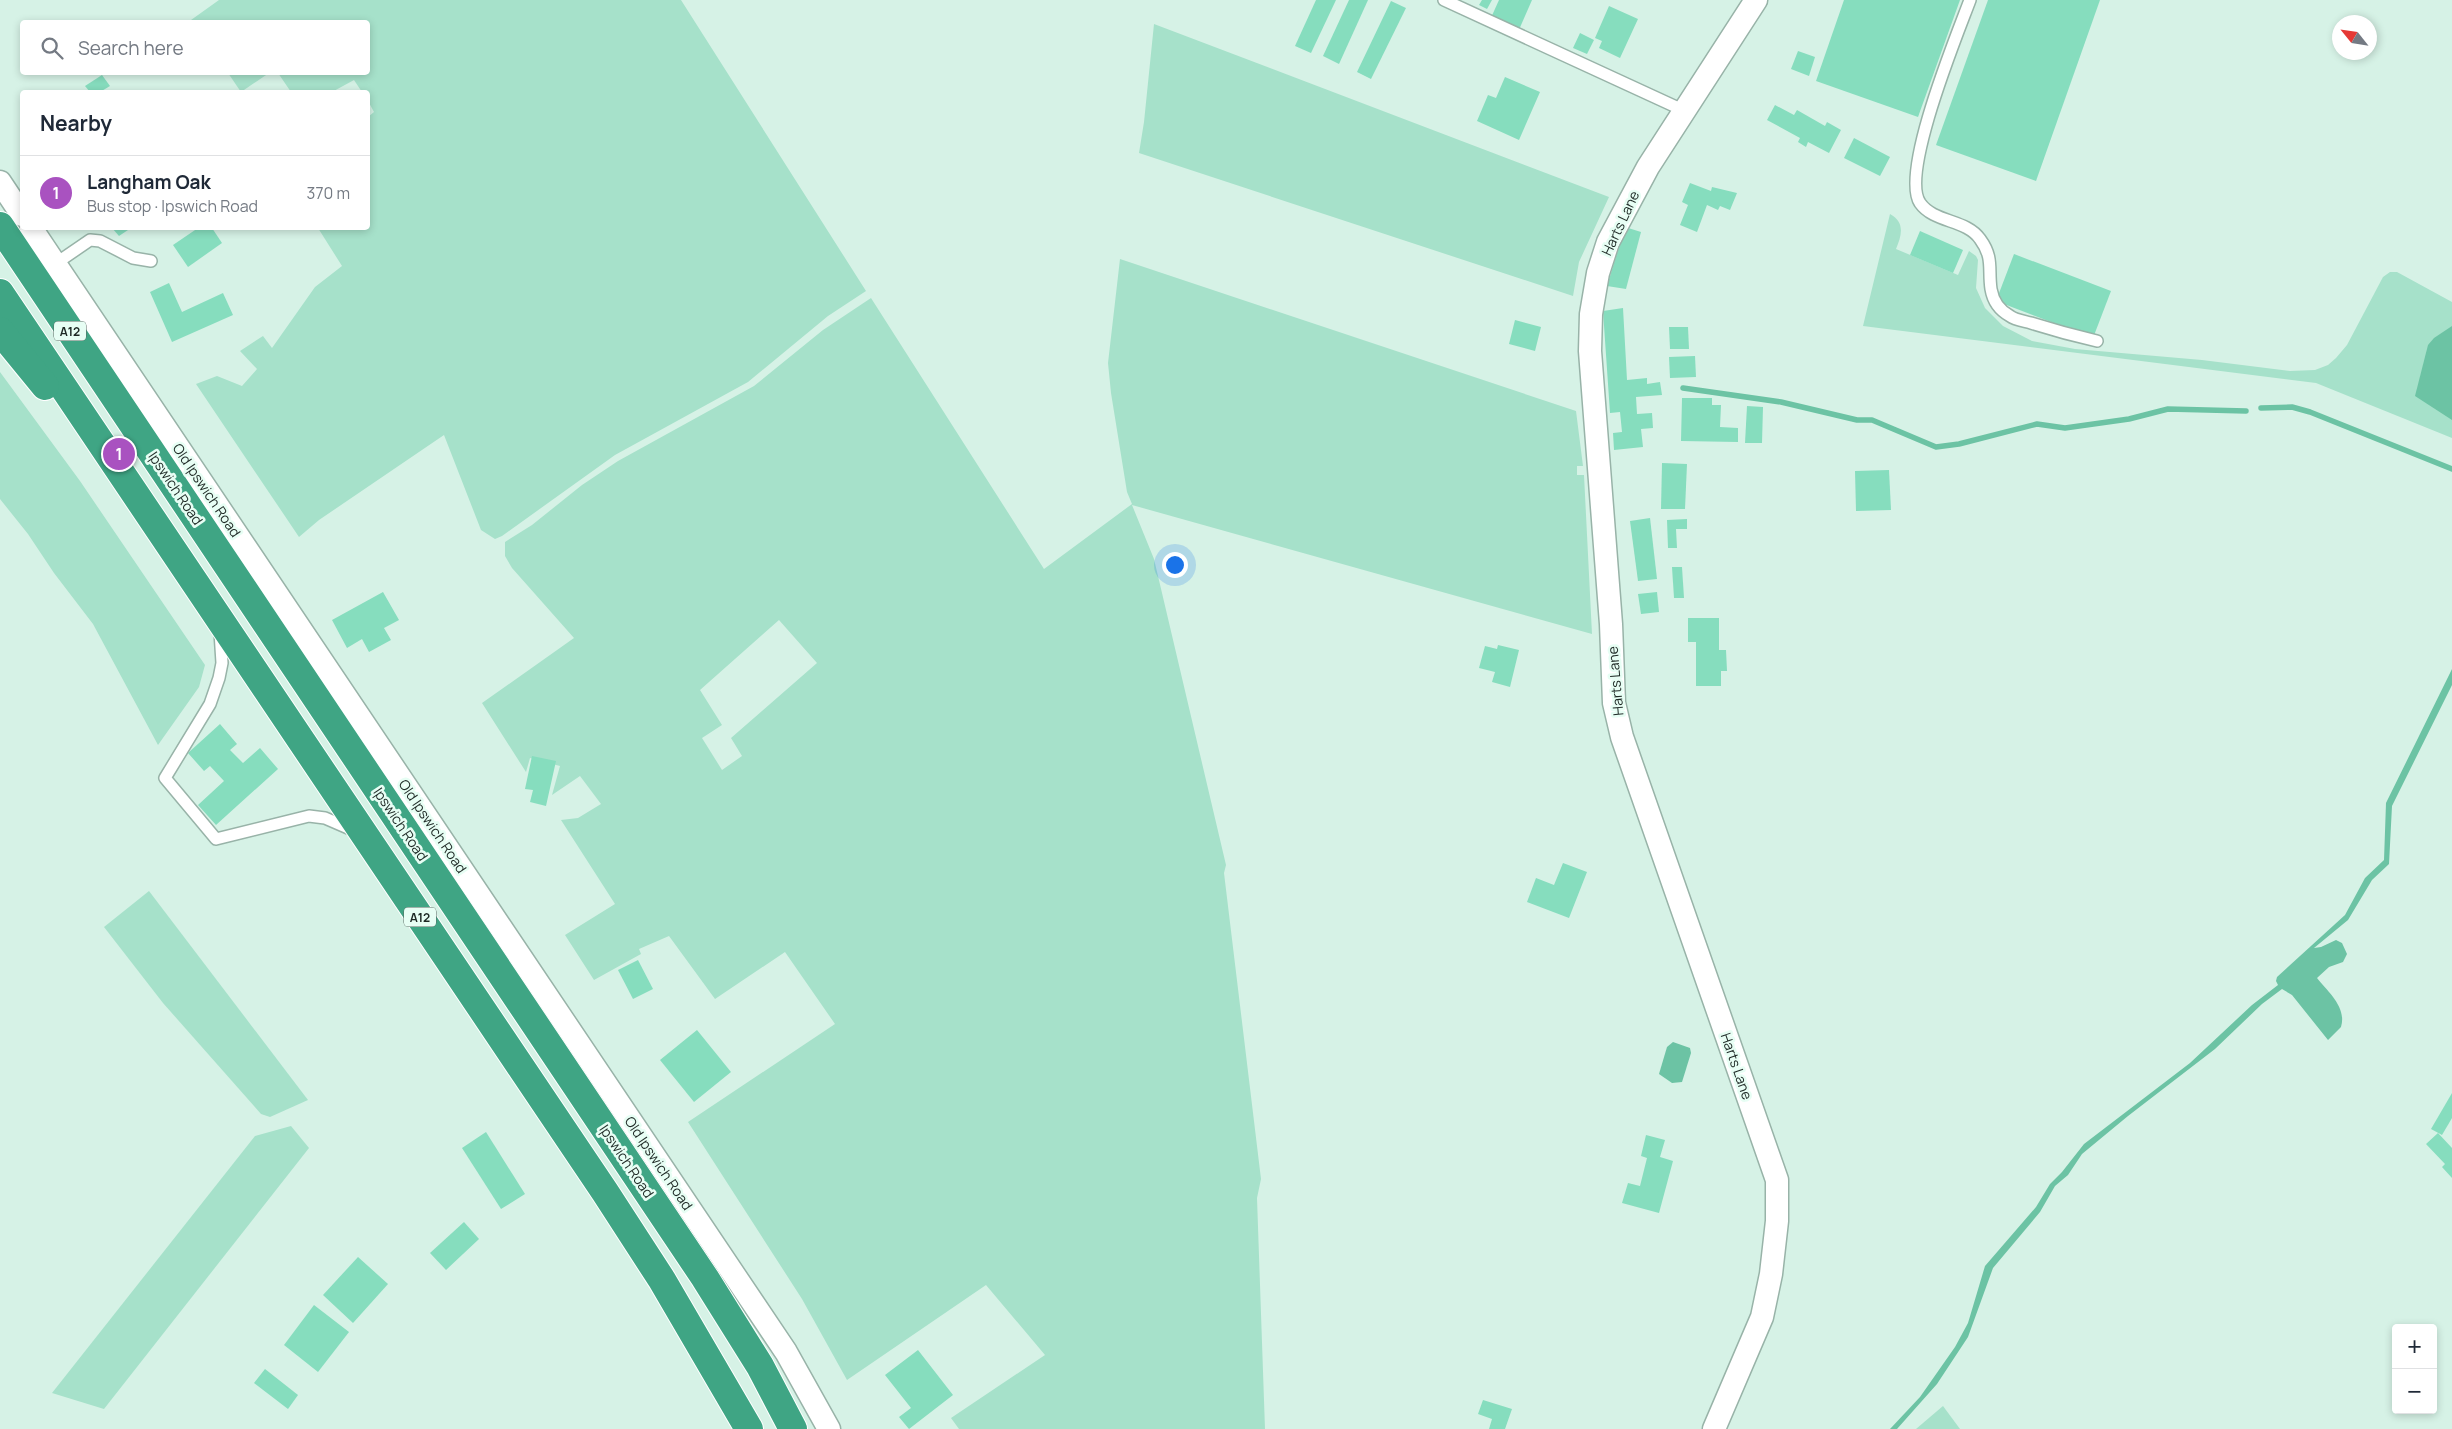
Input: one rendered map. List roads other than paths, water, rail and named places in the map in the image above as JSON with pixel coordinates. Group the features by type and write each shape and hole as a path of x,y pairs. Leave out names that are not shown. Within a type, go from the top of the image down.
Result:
{"highway":[{"name":"Ipswich Road","path":"0,226 695,1263 760,1366 793,1429"},
{"name":"A12","path":"0,292 623,1219 662,1280 749,1429"},
{"name":"A12","path":"0,331 40,383 80,412"}],"street":[{"name":"Harts Lane","path":"1714,1429 1762,1317 1771,1274 1777,1221 1777,1180 1622,737 1614,702 1611,624 1590,351 1591,314 1598,273 1608,242 1648,167 1756,0"},
{"path":"0,182 20,212"},
{"name":"Old Ipswich Road","path":"32,230 775,1335 829,1429"}],"lane":[{"path":"1444,0 1685,111"},
{"path":"1970,0 1947,61 1920,146 1915,195 1921,205 1931,214 1973,232 1980,237 1991,260 1993,298 1998,306 2010,317 2097,341"},
{"path":"55,264 90,240 100,241 134,258 151,261"},
{"path":"220,622 222,663 219,678 204,716 190,733 166,778 216,839 309,816 326,818 363,834"}],"waterway":[{"path":"1683,388 1781,402 1857,420 1872,420 1936,447 1959,444 2037,424 2065,428 2129,419 2168,409 2246,411"},
{"path":"2261,408 2292,407 2310,412 2452,469"}],"place":[{"name":"Langham Oak","path":"119,454"}]}
